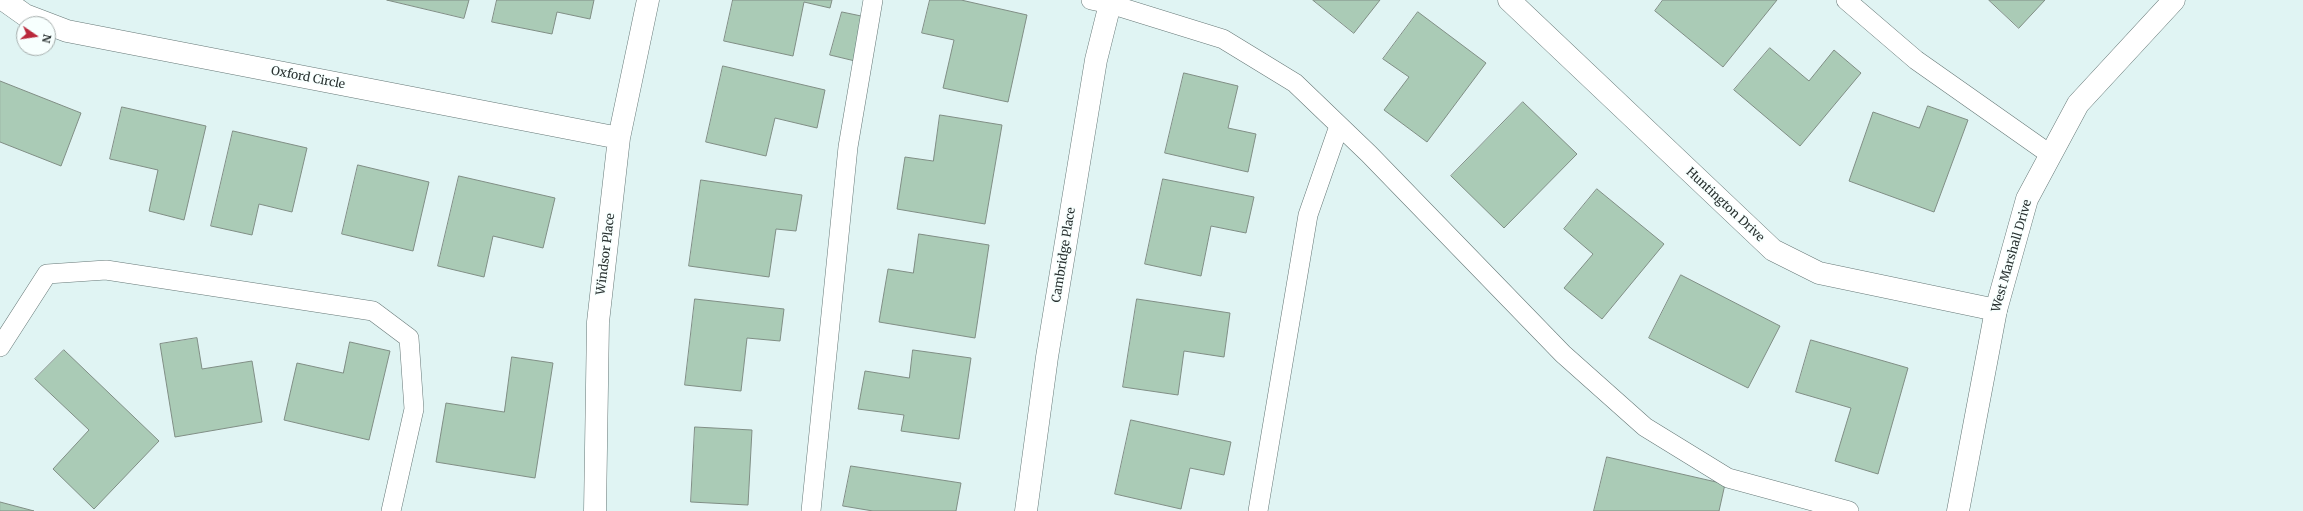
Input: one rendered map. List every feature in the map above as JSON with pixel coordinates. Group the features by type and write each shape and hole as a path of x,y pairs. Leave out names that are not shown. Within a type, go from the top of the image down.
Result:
{"street":[{"name":"Oxford Circle","path":"4,0 25,15 67,31 619,138"},
{"name":"Windsor Place","path":"595,511 598,322 619,138 648,0"},
{"name":"Huntington Drive","path":"1509,0 1773,250 1819,273 1996,310"},
{"name":"Cambridge Place","path":"1026,511 1049,349 1104,1"},
{"name":"West Marshall Drive","path":"1958,511 1996,310 2027,199 2078,104 2170,1"}],"lane":[{"path":"811,511 848,146 873,0"},
{"path":"1846,0 1916,60 2051,155"},
{"path":"1104,1 1223,39 1295,83 1340,126 1563,354 1645,427 1728,478 1849,511"},
{"path":"1258,511 1308,215 1340,126"},
{"path":"0,347 47,274 106,270 373,310 409,338 414,410 391,511"}],"building":[{"path":"387,0 469,0 464,18"},
{"path":"497,0 594,0 590,19 557,12 552,34 492,22"},
{"path":"733,0 832,0 830,8 804,2 793,56 724,41"},
{"path":"930,0 961,0 1027,15 1008,102 943,88 954,40 922,33"},
{"path":"1313,0 1380,0 1354,33"},
{"path":"1663,0 1777,0 1723,67 1655,11"},
{"path":"1989,0 2045,0 2019,28"},
{"path":"842,12 866,17 855,61 830,55"},
{"path":"1418,12 1486,63 1427,142 1384,110 1409,77 1383,59"},
{"path":"1770,48 1809,81 1834,50 1861,73 1800,146 1734,90"},
{"path":"723,66 825,90 817,128 775,118 766,156 706,142"},
{"path":"1184,73 1238,86 1228,128 1256,134 1248,172 1165,153"},
{"path":"0,81 81,113 61,166 0,142"},
{"path":"1523,102 1577,154 1504,228 1451,176"},
{"path":"1928,106 1968,120 1934,212 1849,181 1873,112 1919,128"},
{"path":"122,107 206,126 184,220 149,211 158,170 110,159"},
{"path":"940,115 1002,125 985,224 897,209 905,157 933,161"},
{"path":"233,131 307,148 292,212 259,204 252,235 211,226"},
{"path":"358,165 429,182 413,251 342,234"},
{"path":"459,176 555,198 543,248 493,236 484,277 438,266"},
{"path":"1163,179 1254,197 1246,233 1211,226 1201,276 1145,264"},
{"path":"701,180 802,195 796,231 776,229 769,277 689,266"},
{"path":"1597,189 1664,244 1602,319 1564,288 1593,254 1564,229"},
{"path":"919,234 989,245 975,338 879,322 888,269 913,273"},
{"path":"1681,275 1780,326 1748,388 1649,338"},
{"path":"695,299 784,309 780,341 747,338 741,391 685,385"},
{"path":"1137,299 1230,313 1224,357 1184,351 1178,395 1123,387"},
{"path":"197,338 202,369 252,361 262,422 175,437 160,344"},
{"path":"1811,340 1908,368 1878,474 1835,461 1851,408 1796,392"},
{"path":"350,342 390,351 369,440 284,420 297,363 343,373"},
{"path":"64,350 159,441 94,509 53,469 89,430 35,379"},
{"path":"913,350 971,358 959,439 901,431 904,415 858,409 865,371 909,378"},
{"path":"512,357 553,363 535,478 436,462 446,403 504,412"},
{"path":"1131,420 1231,442 1224,475 1190,468 1181,509 1115,494"},
{"path":"695,427 752,430 748,505 691,502"},
{"path":"1607,457 1725,484 1719,511 1594,511"},
{"path":"851,466 961,483 956,511 873,511 843,506"},
{"path":"0,502 34,511 0,511"}]}
